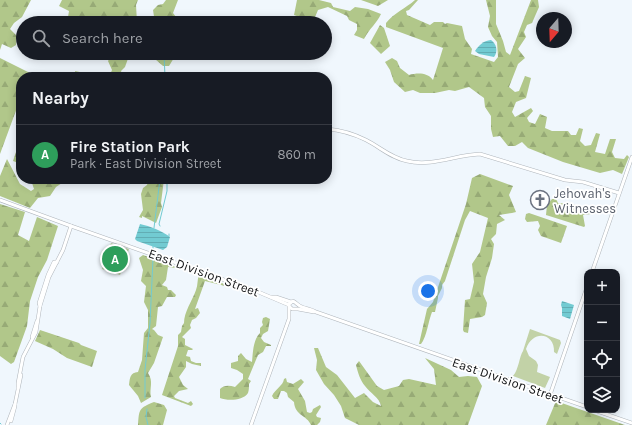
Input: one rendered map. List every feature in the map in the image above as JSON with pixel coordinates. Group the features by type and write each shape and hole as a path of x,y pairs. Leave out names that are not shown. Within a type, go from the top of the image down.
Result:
{"street":[{"path":"332,130 366,140 392,157 407,162 424,163 466,154 480,154 565,180 584,182 619,192"},
{"path":"593,269 632,157"},
{"name":"East Division Street","path":"0,200 290,305"},
{"path":"8,425 15,404 25,355 37,321 40,306 39,303 48,275 54,262 57,262 63,250 71,226"},
{"path":"550,395 584,295"},
{"path":"295,301 298,304 298,307 292,309 290,305 295,301"},
{"name":"East Division Street","path":"298,304 316,312 584,406"},
{"path":"251,425 290,318 290,305"},
{"name":"East Division Street","path":"295,309 316,312"},
{"path":"603,413 632,423"}],"green space":[{"path":"0,0 31,0 23,16 16,16 16,22 10,29 16,35 16,45 11,48 2,44 0,50"},
{"path":"62,0 138,0 136,5 137,16 68,16 69,11 59,6"},
{"path":"166,0 178,0 173,13 175,16 154,16 153,10 158,5 163,4"},
{"path":"297,0 319,0 331,3 333,7 350,11 355,7 368,9 381,14 364,39 354,35 357,30 357,24 349,20 347,16 328,7 318,10 316,16 294,15"},
{"path":"361,0 388,0 378,6"},
{"path":"415,0 418,0 409,10 406,11 407,15 430,25 434,22 443,22 445,24 447,23 462,26 465,39 472,49 471,54 494,62 498,57 497,42 492,36 488,27 490,16 486,0 496,0 496,24 506,52 510,55 531,0 538,0 539,7 532,23 527,25 524,32 526,37 518,49 525,58 518,64 509,87 515,92 519,91 525,76 531,78 526,98 516,102 512,112 515,117 531,108 533,111 527,118 529,122 535,124 540,114 547,117 545,128 552,131 568,131 571,135 576,135 579,128 583,129 580,141 585,146 591,145 596,133 600,134 595,152 605,154 610,139 616,139 612,152 615,158 624,159 627,155 629,157 622,174 613,170 600,173 563,162 528,148 522,142 515,146 508,146 500,136 493,137 491,129 491,116 485,107 484,98 469,87 455,91 449,90 435,93 420,93 413,90 405,92 394,82 390,70 385,62 392,58 397,61 400,68 409,75 425,74 433,80 443,48 386,27 386,23 389,19"},
{"path":"380,25 384,28 390,46 381,54 370,43"},
{"path":"0,58 28,72 16,72 16,111 0,154"},
{"path":"128,60 121,72 111,72 112,70 108,61"},
{"path":"156,60 173,60 169,66 163,66"},
{"path":"16,152 16,162 13,161"},
{"path":"7,159 16,176 16,184 20,184 31,191 34,189 32,184 60,184 56,187 50,196 38,198 30,208 0,196 0,176"},
{"path":"480,174 513,186 509,195 516,212 499,215 505,220 497,224 496,234 491,239 494,244 492,258 486,277 483,294 487,303 485,315 470,319 468,333 464,332 465,300 470,299 474,282 472,264 480,252 488,218 470,211 465,220 445,281 438,296 435,312 432,312 425,337 421,344 419,344 427,309 433,302 466,204 472,178"},
{"path":"163,184 161,203 162,207 156,223 142,216 142,218 139,217 143,210 141,194 143,188 147,185"},
{"path":"552,199 556,199 558,203 579,206 598,213 583,215 584,227 546,215 547,205"},
{"path":"0,204 25,212 18,235 29,241 37,217 58,226 47,260 38,277 30,301 27,326 14,362 11,364 0,356"},
{"path":"529,213 567,226 561,243 541,236 538,230 540,226 538,221 527,222 525,219 526,214"},
{"path":"111,243 129,249 120,275 102,269"},
{"path":"143,255 176,267 168,267 166,280 162,285 167,287 168,290 171,290 176,295 175,297 167,297 162,306 158,307 156,326 152,329 158,335 163,337 154,363 148,373 151,379 151,397 141,403 138,396 129,385 131,376 133,373 138,372 142,360 144,333 148,328 148,310 144,302 146,286 141,281 143,270 139,258"},
{"path":"199,275 230,286 205,281 195,309 198,308 200,313 192,320 190,325 191,328 182,337 185,339 185,345 193,349 188,350 186,356 190,357 191,361 201,363 201,366 186,361 186,367 179,377 183,385 188,389 179,391 174,396 175,398 188,403 191,401 193,404 191,406 162,395 178,346 178,335 181,332 184,319 196,290"},
{"path":"266,317 270,319 268,331 263,334 261,338 264,342 271,346 266,346 263,352 258,355 248,379 251,381 249,384 248,393 246,396 235,400 220,398 220,389 227,386 235,387 243,379 243,374 231,368 231,363 238,361 238,356 241,353 246,359 252,362 255,343 260,333 260,328 263,325 263,318"},
{"path":"530,329 560,340 561,343 557,354 554,352 551,341 547,337 538,336 533,338 526,349 529,356 536,361 538,365 537,372 550,377 545,388 513,376 517,370"},
{"path":"40,330 79,343 97,351 92,367 67,358 53,349 35,341"},
{"path":"314,348 318,348 326,367 337,375 355,398 364,393 373,402 381,406 379,400 367,389 360,379 356,365 359,361 377,386 384,390 399,386 403,380 409,379 436,385 434,369 425,358 451,370 459,377 477,377 482,386 468,425 359,425 345,418 341,406 324,384 316,370 317,360"},
{"path":"286,378 287,382 293,384 301,379 304,382 298,389 305,401 307,412 312,412 313,409 320,405 321,407 316,415 317,417 321,418 317,425 311,425 307,419 299,413 294,402 284,391 281,391 278,399 274,399 272,396"},
{"path":"556,401 584,411 584,413 590,413 625,425 546,425"},
{"path":"154,402 164,405 167,410 163,425 138,425 141,410 145,406"}],"water":[{"path":"491,40 495,44 496,48 494,57 479,54 475,51 486,41"},
{"path":"140,224 156,229 170,237 167,247 163,250 137,241 135,239"},
{"path":"562,301 574,305 570,319 562,316"}],"waterway":[{"path":"164,60 165,72"},
{"path":"154,228 159,184"},
{"path":"160,226 159,224 167,191 167,184"},
{"path":"153,245 153,250"},
{"path":"145,398 145,370 150,323 153,259"},
{"path":"147,409 146,417 148,425"}],"place":[{"name":"Jehovah's Witnesses","path":"540,200"},
{"name":"Fire Station Park","path":"115,259"}]}
